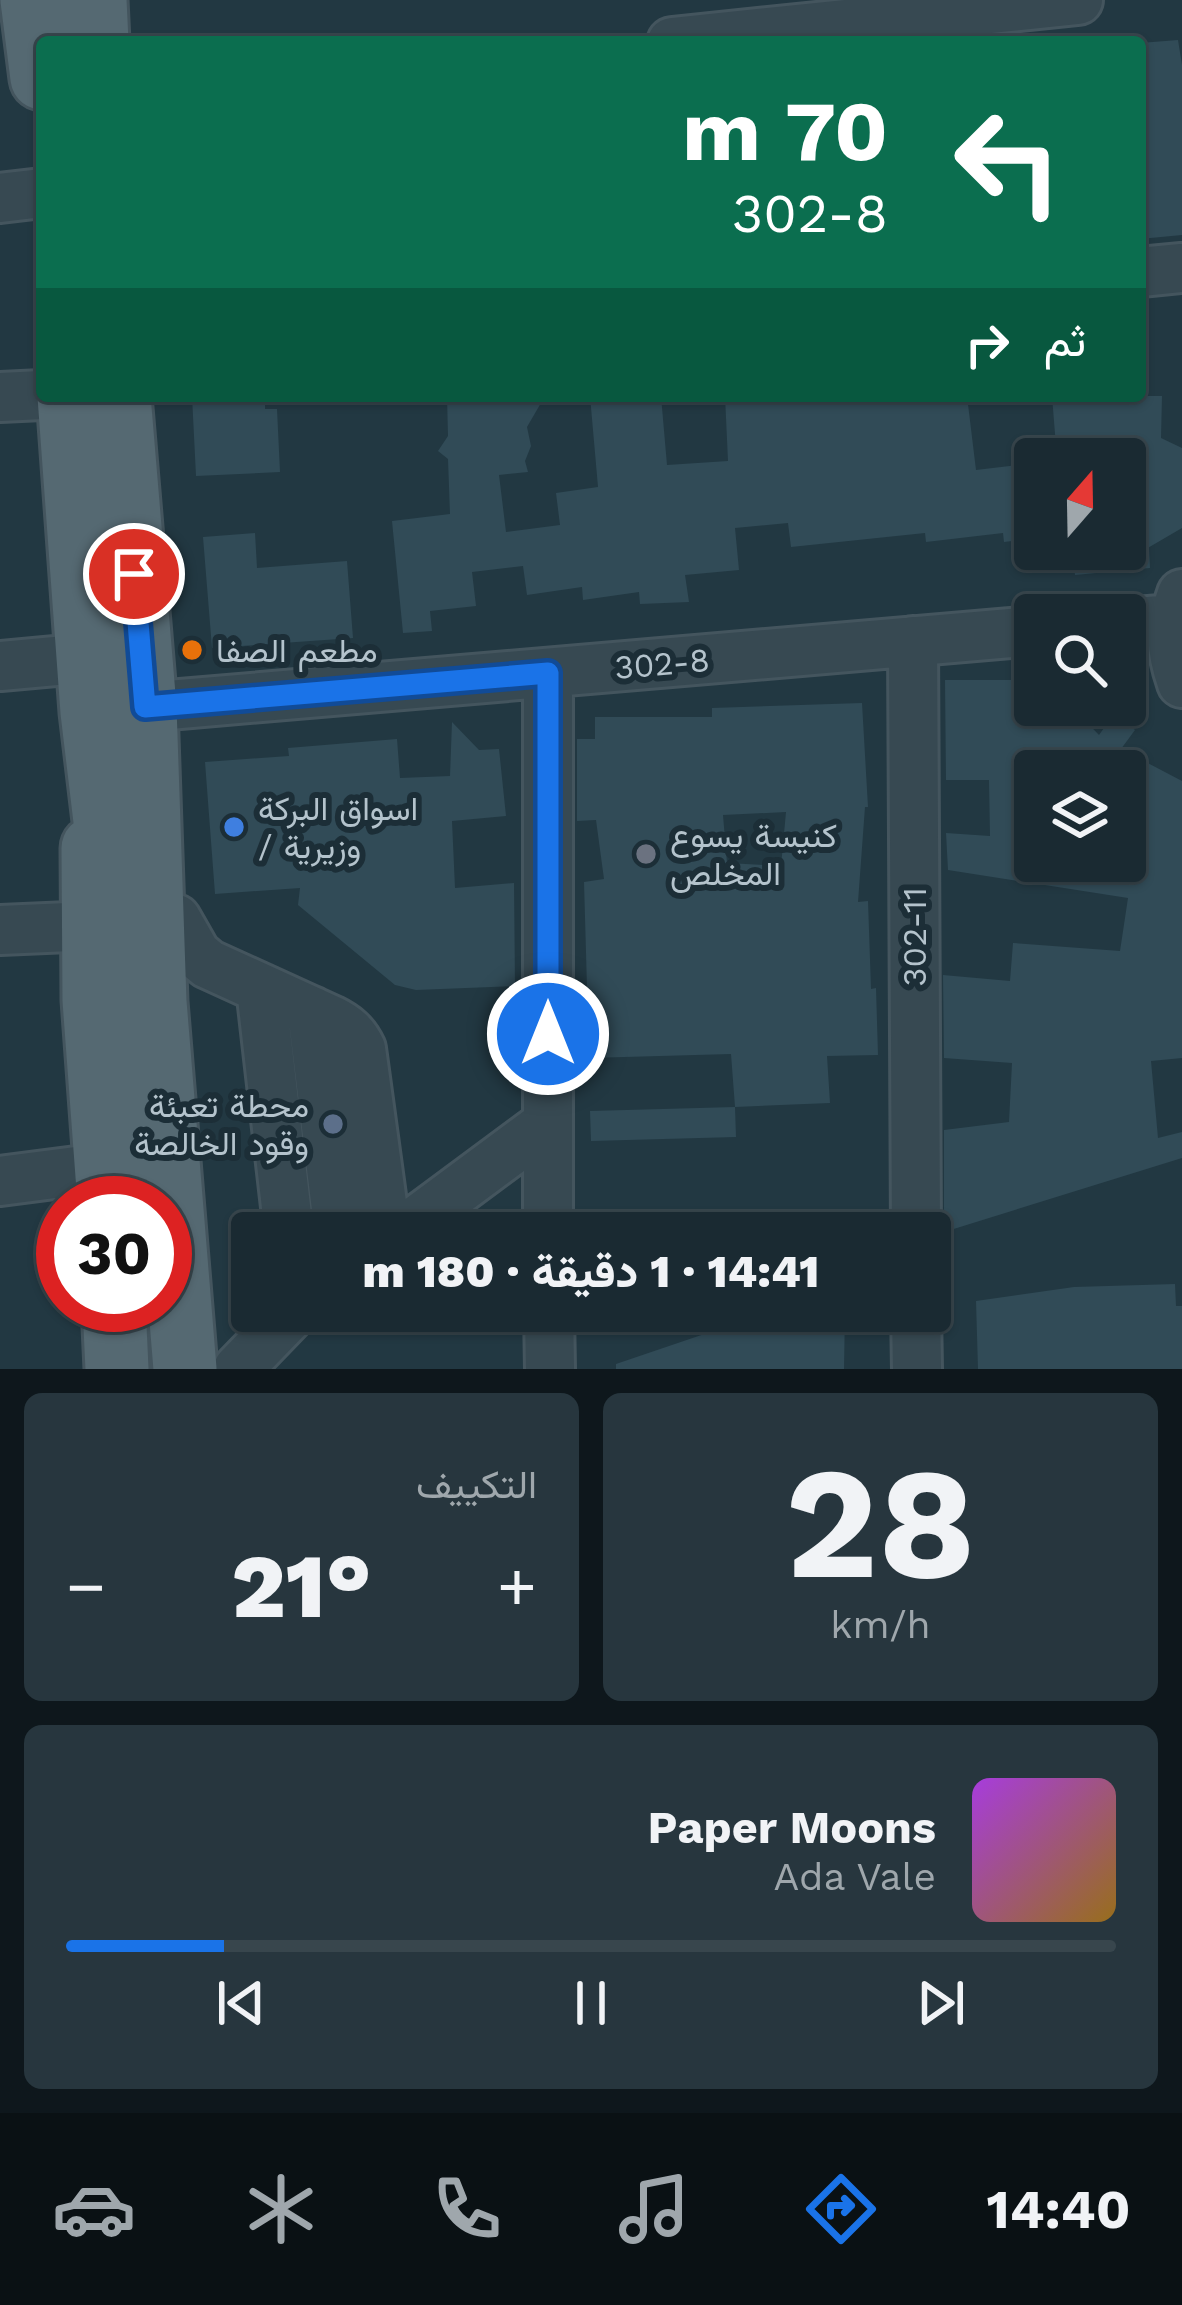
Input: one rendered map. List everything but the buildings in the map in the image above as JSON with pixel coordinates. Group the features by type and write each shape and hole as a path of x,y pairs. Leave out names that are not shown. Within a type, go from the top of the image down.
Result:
{"main road":[{"path":"95,0 97,36"},
{"path":"25,5 36,52"},
{"path":"69,402 88,658 129,734 176,919 226,1369"},
{"path":"119,402 141,1002 185,1369"},
{"path":"118,1176 94,1000 92,926 129,734"},
{"path":"122,1176 141,1002"},
{"path":"115,1332 117,1369"},
{"path":"154,1332 157,1369"}],"street":[{"path":"730,36 1078,0"},
{"path":"0,199 36,195"},
{"path":"1146,271 1182,268"},
{"path":"0,397 36,395"},
{"path":"1146,616 1177,606 1172,653 1182,682"},
{"name":"302-8","path":"129,734 548,673 1014,633"},
{"name":"302-11","path":"913,641 916,1212"},
{"path":"0,666 88,658"},
{"path":"548,673 548,1212"},
{"path":"176,919 201,959 345,1027 361,1049 383,1212"},
{"path":"0,930 92,926"},
{"path":"261,988 287,1212"},
{"path":"312,1011 336,1212"},
{"path":"429,1212 548,1124"},
{"path":"0,1181 36,1184"},
{"path":"238,1369 274,1332"},
{"path":"549,1332 550,1369"},
{"path":"916,1332 916,1369"}],"place":[{"name":"مطعم الصفا","path":"192,650"},
{"name":"اسواق البركة / وزيرية","path":"234,827"},
{"name":"كنيسة يسوع المخلص","path":"646,854"},
{"name":"محطة تعبئة وقود الخالصة","path":"333,1124"}],"route":[{"path":"134,574 145,707 548,673 548,1034"}]}
